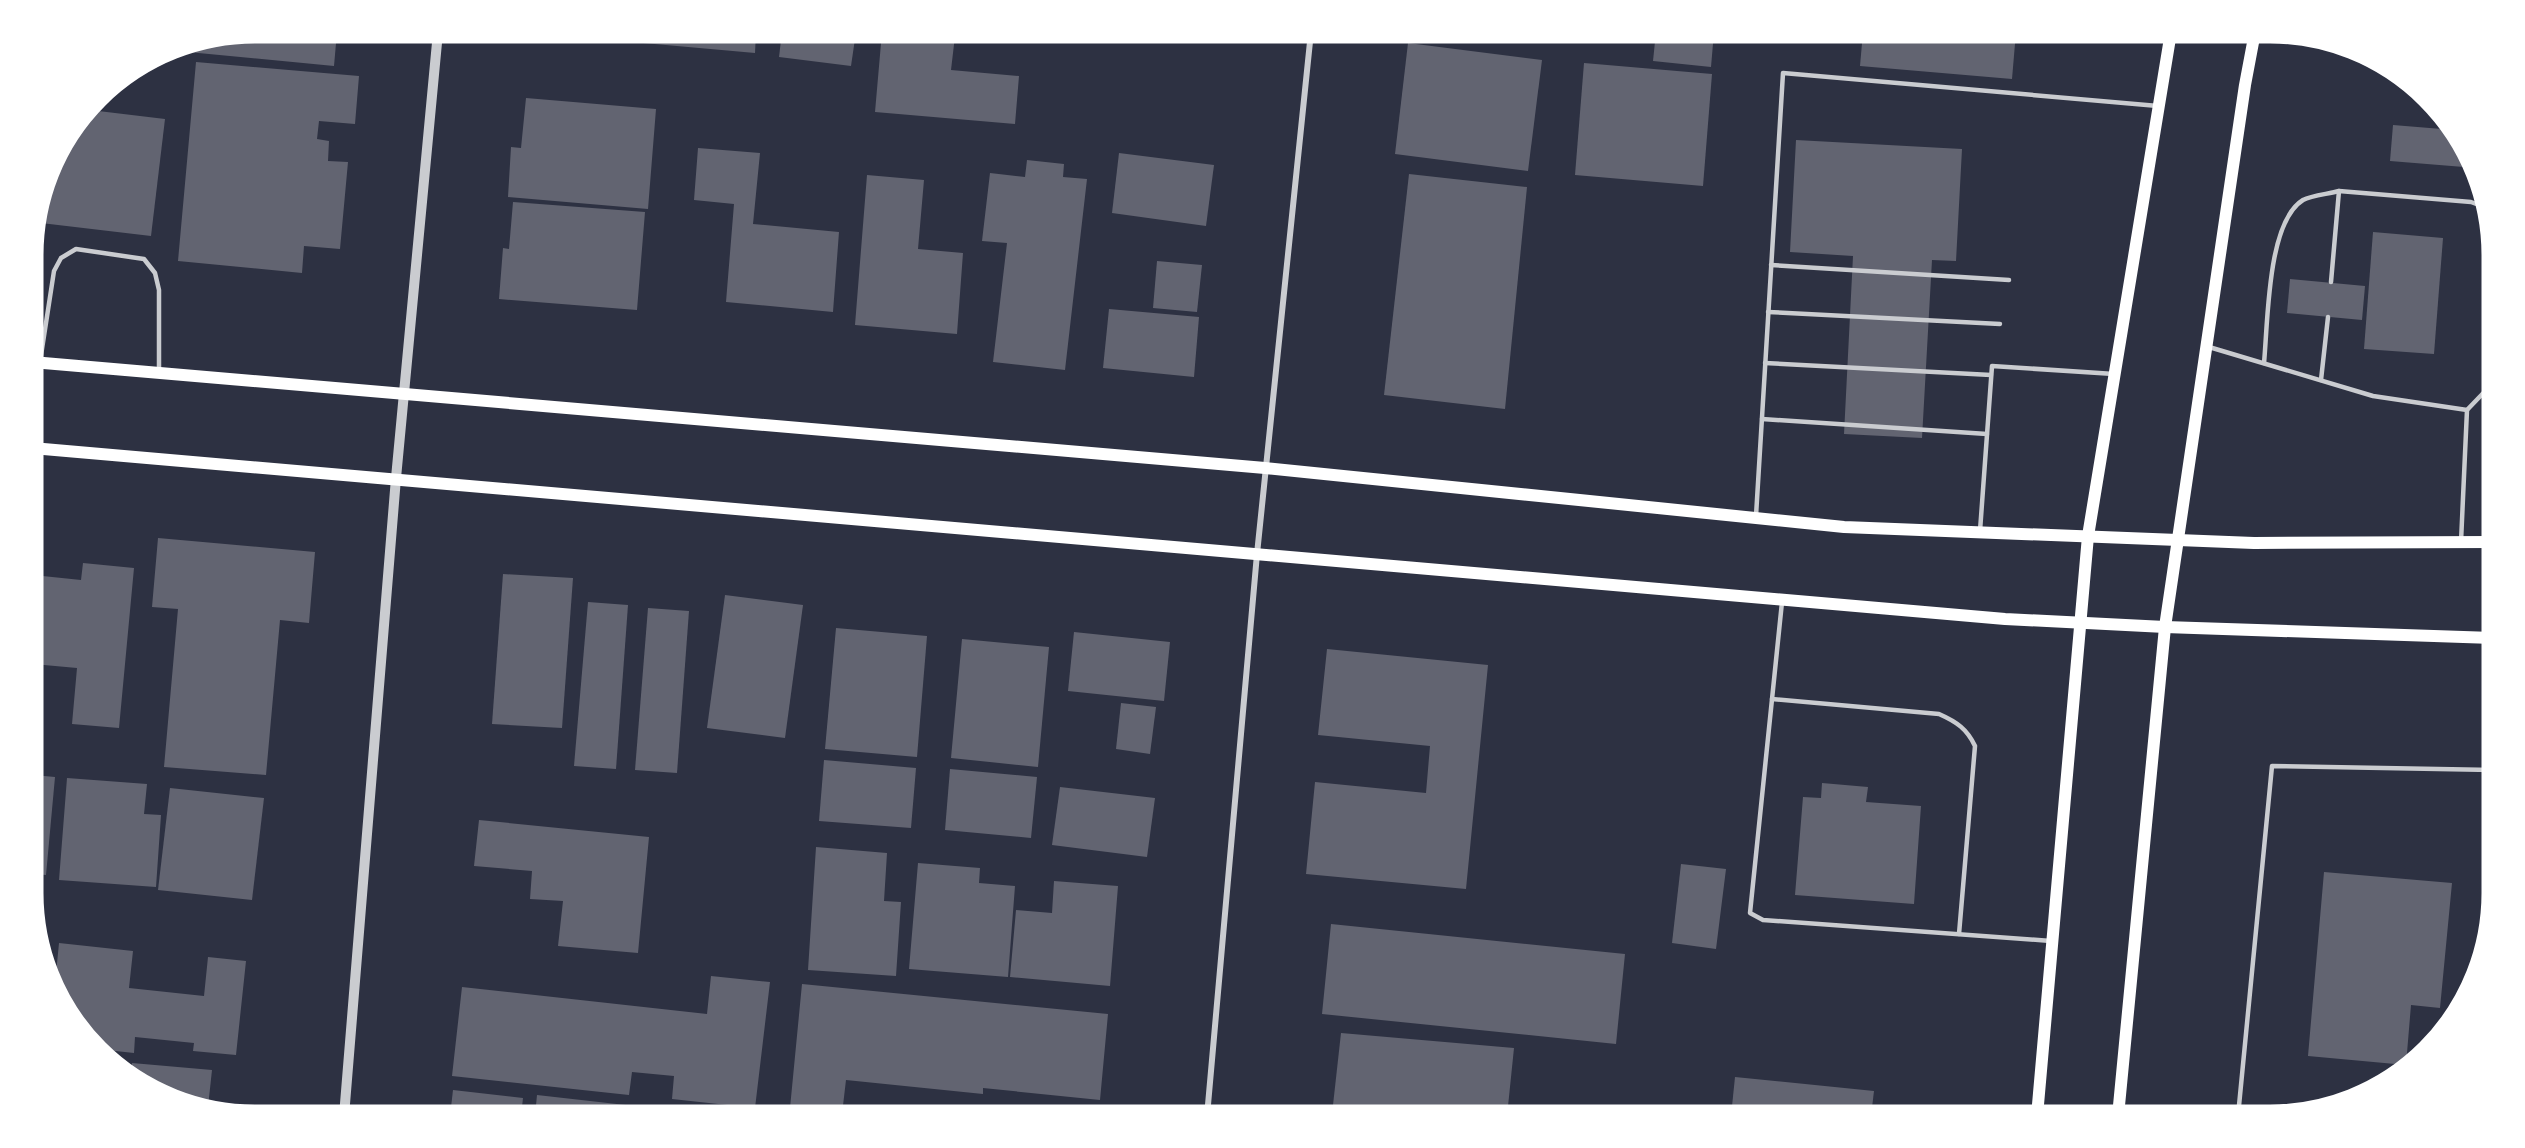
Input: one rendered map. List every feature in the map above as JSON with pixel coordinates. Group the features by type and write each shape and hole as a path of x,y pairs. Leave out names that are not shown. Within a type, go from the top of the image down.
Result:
{"main road":[{"path":"2038,1106 2088,536 2169,42"},
{"path":"2119,1106 2165,627 2253,42"},
{"path":"42,362 1265,468 1844,527 2254,543 2483,542"},
{"path":"42,449 2005,619 2483,638"}],"street":[{"path":"345,1106 396,478 437,42"},
{"path":"1208,1106 1265,468 1310,42"}],"lane":[{"path":"1756,518 1783,73 2159,106"},
{"path":"2264,363 2275,246 2285,220 2303,200 2339,191 2477,204"},
{"path":"2331,282 2339,191"},
{"path":"42,332 54,271 61,258 76,249 144,259 155,273 159,290 159,372"},
{"path":"1771,265 2009,280"},
{"path":"1768,312 2000,324"},
{"path":"2321,380 2328,317"},
{"path":"2206,346 2373,396 2468,410"},
{"path":"1765,363 1991,375"},
{"path":"1980,531 1992,366 2115,374"},
{"path":"2461,542 2468,410 2483,394"},
{"path":"1762,419 1987,434"},
{"path":"1782,600 1750,913 1763,920 2052,942"},
{"path":"1772,699 1939,714 1956,722 1969,733 1975,746 1959,934"},
{"path":"2239,1106 2272,766 2483,770"}],"building":[{"path":"241,42 336,42 334,66 189,52"},
{"path":"632,42 756,42 755,53"},
{"path":"781,42 855,42 851,66 779,57"},
{"path":"881,42 954,42 951,70 1019,76 1015,124 875,112"},
{"path":"1655,42 1713,42 1711,67 1653,61"},
{"path":"1862,42 2015,42 2012,79 1860,66"},
{"path":"1408,43 1542,60 1528,171 1395,154"},
{"path":"196,62 359,76 355,124 319,121 317,139 329,141 328,161 348,162 340,249 304,246 302,273 178,261"},
{"path":"1584,63 1712,74 1703,186 1575,175"},
{"path":"526,98 656,109 648,209 508,197 511,147 521,148"},
{"path":"98,111 165,119 151,236 45,223 58,173 78,137"},
{"path":"2393,125 2442,129 2464,167 2390,161"},
{"path":"1796,140 1962,149 1956,261 1932,260 1922,438 1844,434 1853,256 1790,252"},
{"path":"698,148 760,153 753,224 839,232 833,312 726,302 734,204 694,200"},
{"path":"1119,153 1214,165 1206,226 1112,213"},
{"path":"1027,160 1064,164 1063,177 1087,179 1065,370 993,362 1007,243 982,241 990,173 1025,177"},
{"path":"1409,174 1527,187 1505,409 1384,395"},
{"path":"867,175 924,180 918,249 963,253 957,334 855,325"},
{"path":"513,202 645,212 637,310 499,299 503,248 509,249"},
{"path":"2373,232 2443,238 2434,354 2364,349"},
{"path":"1157,261 1202,265 1197,312 1153,308"},
{"path":"2290,279 2365,286 2362,320 2287,313"},
{"path":"1109,309 1199,317 1194,377 1103,368"},
{"path":"158,538 315,552 309,623 280,620 266,775 164,767 178,609 152,607"},
{"path":"83,563 134,568 119,728 72,724 77,668 42,665 42,576 81,580"},
{"path":"503,574 573,578 562,728 492,724"},
{"path":"725,595 803,605 785,738 707,728"},
{"path":"588,602 628,605 616,769 574,766"},
{"path":"648,608 689,611 677,773 635,770"},
{"path":"836,628 927,636 917,757 825,749"},
{"path":"1074,632 1170,642 1164,701 1068,691"},
{"path":"962,639 1049,647 1038,767 951,758"},
{"path":"1327,649 1488,665 1466,889 1306,874 1315,782 1426,793 1430,746 1318,735"},
{"path":"1121,703 1156,707 1150,754 1116,749"},
{"path":"824,760 916,768 911,828 819,821"},
{"path":"950,769 1037,777 1031,838 945,830"},
{"path":"42,776 55,777 46,875 42,875"},
{"path":"67,778 147,784 144,814 161,815 156,887 59,880"},
{"path":"1822,783 1868,787 1866,802 1921,806 1914,904 1795,895 1803,797 1821,798"},
{"path":"1060,787 1155,798 1147,857 1052,845"},
{"path":"170,788 264,798 252,900 158,890"},
{"path":"479,820 649,837 638,953 558,946 563,901 530,899 532,871 474,866"},
{"path":"816,847 887,853 884,901 901,902 896,976 808,970"},
{"path":"918,863 980,868 979,883 1015,886 1008,977 909,969"},
{"path":"1681,864 1726,869 1716,949 1672,943"},
{"path":"2324,872 2452,883 2440,1008 2411,1005 2407,1057 2397,1064 2308,1056"},
{"path":"1054,881 1118,886 1110,986 1010,977 1016,910 1052,913"},
{"path":"1331,924 1625,954 1616,1044 1322,1014"},
{"path":"59,943 133,951 129,988 204,996 208,957 246,961 236,1055 193,1051 194,1043 135,1037 134,1053 111,1051 86,1023 56,971"},
{"path":"711,976 770,982 755,1106 672,1099 674,1076 632,1072 629,1095 452,1076 462,987 707,1014"},
{"path":"802,984 1108,1014 1100,1100 983,1088 983,1094 846,1080 843,1106 790,1106"},
{"path":"1341,1033 1514,1048 1508,1106 1333,1106"},
{"path":"132,1063 212,1070 209,1101 173,1090 132,1066"},
{"path":"1735,1077 1874,1091 1872,1106 1732,1106"},
{"path":"453,1090 523,1098 522,1106 451,1106"},
{"path":"537,1095 634,1106 536,1106"}]}
